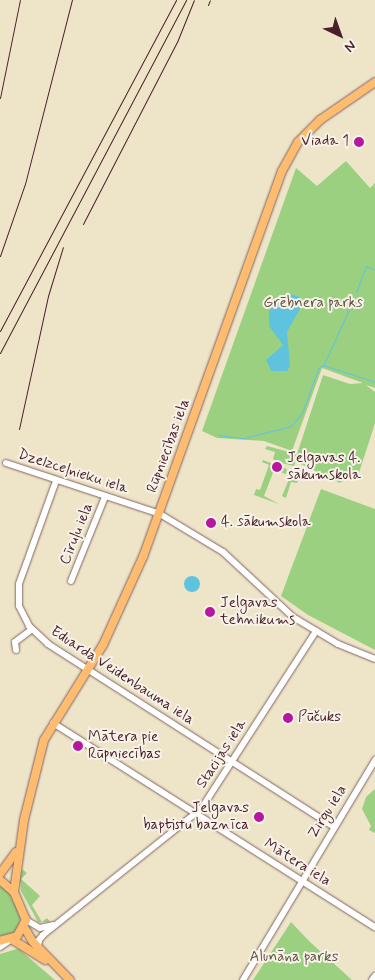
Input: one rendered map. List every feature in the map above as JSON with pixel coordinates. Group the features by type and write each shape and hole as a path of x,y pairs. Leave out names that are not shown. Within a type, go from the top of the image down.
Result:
{"main road":[{"name":"Rūpniecības iela","path":"14,892 20,843 39,754 53,723 89,669 115,620 160,514 285,164 298,142 320,120 375,82"},
{"name":"Rūpniecības iela","path":"0,874 14,859 20,843"},
{"path":"0,880 14,892 25,924 38,947 53,965 70,980"},
{"path":"11,940 25,924"},
{"path":"0,941 11,940 53,965"}],"street":[{"name":"Dzelzceļnieku iela","path":"6,463 160,514 223,552 288,612 316,631 375,659"},
{"name":"Eduarda Veidenbauma iela","path":"56,481 20,584 22,614 32,629 48,644 334,826"},
{"name":"Cīruļu iela","path":"71,581 105,497"},
{"path":"16,650 14,642 32,629"},
{"name":"Stacijas iela","path":"38,947 39,940 59,922 196,814 316,631"},
{"name":"Mātera iela","path":"53,723 375,927"},
{"name":"Zirgu iela","path":"243,980 304,882 334,826 374,764"},
{"path":"25,924 40,928 59,922"},
{"path":"0,947 11,940"},
{"path":"372,980 375,976"}],"green space":[{"name":"Grēbnera parks","path":"346,161 370,188 375,183 375,388 366,385 375,392 375,423 357,479 349,476 340,483 297,462 297,457 294,466 277,462 273,459 275,452 265,449 267,446 297,454 323,375 350,384 363,383 322,368 292,451 264,441 217,438 202,431 296,168 317,186"},
{"path":"263,460 287,469 286,474 274,470 264,496 279,504 254,495 256,489 260,490 269,465 262,462"},
{"path":"292,472 299,478 297,483 291,482 286,498 282,496"},
{"path":"321,489 375,509 375,650 308,615 281,596"},
{"path":"375,789 375,833 369,830 371,826 362,809 366,797"},
{"path":"22,869 27,873 21,879 40,896 32,905 42,922 38,922 21,891 20,879"},
{"path":"0,885 8,891 21,917 17,931 6,937 0,936"},
{"path":"47,918 50,922 42,922"},
{"name":"Alunāna parks","path":"291,922 310,942 352,980 253,980"},
{"path":"17,949 55,980 0,980 0,954"}],"water":[{"path":"290,294 300,297 301,307 287,332 290,366 287,371 271,371 266,360 283,345 269,326 269,311 278,300"},
{"path":"189,576 195,576 200,581 198,590 189,592 184,587 184,581"}],"waterway":[{"path":"356,292 366,266 375,270"},
{"path":"324,364 353,301"},
{"path":"218,435 244,438 291,426 302,413 318,369 323,365 375,382"}],"railway":[{"path":"0,98 20,0"},
{"path":"0,256 25,184 72,0"},
{"path":"0,331 176,0"},
{"path":"0,353 186,0"},
{"path":"83,224 177,42 194,0"},
{"path":"208,5 210,0"},
{"path":"19,429 48,296 63,247"}],"place":[{"name":"Viada 1","path":"359,142"},
{"name":"Jelgavas 4. sākumskola","path":"277,467"},
{"name":"4. sākumskola","path":"211,523"},
{"name":"Jelgavas tehnikums","path":"210,612"},
{"name":"Pūčuks","path":"288,718"},
{"name":"Mātera pie Rūpniecības","path":"78,746"},
{"name":"Jelgavas baptistu baznīca","path":"259,817"}]}
